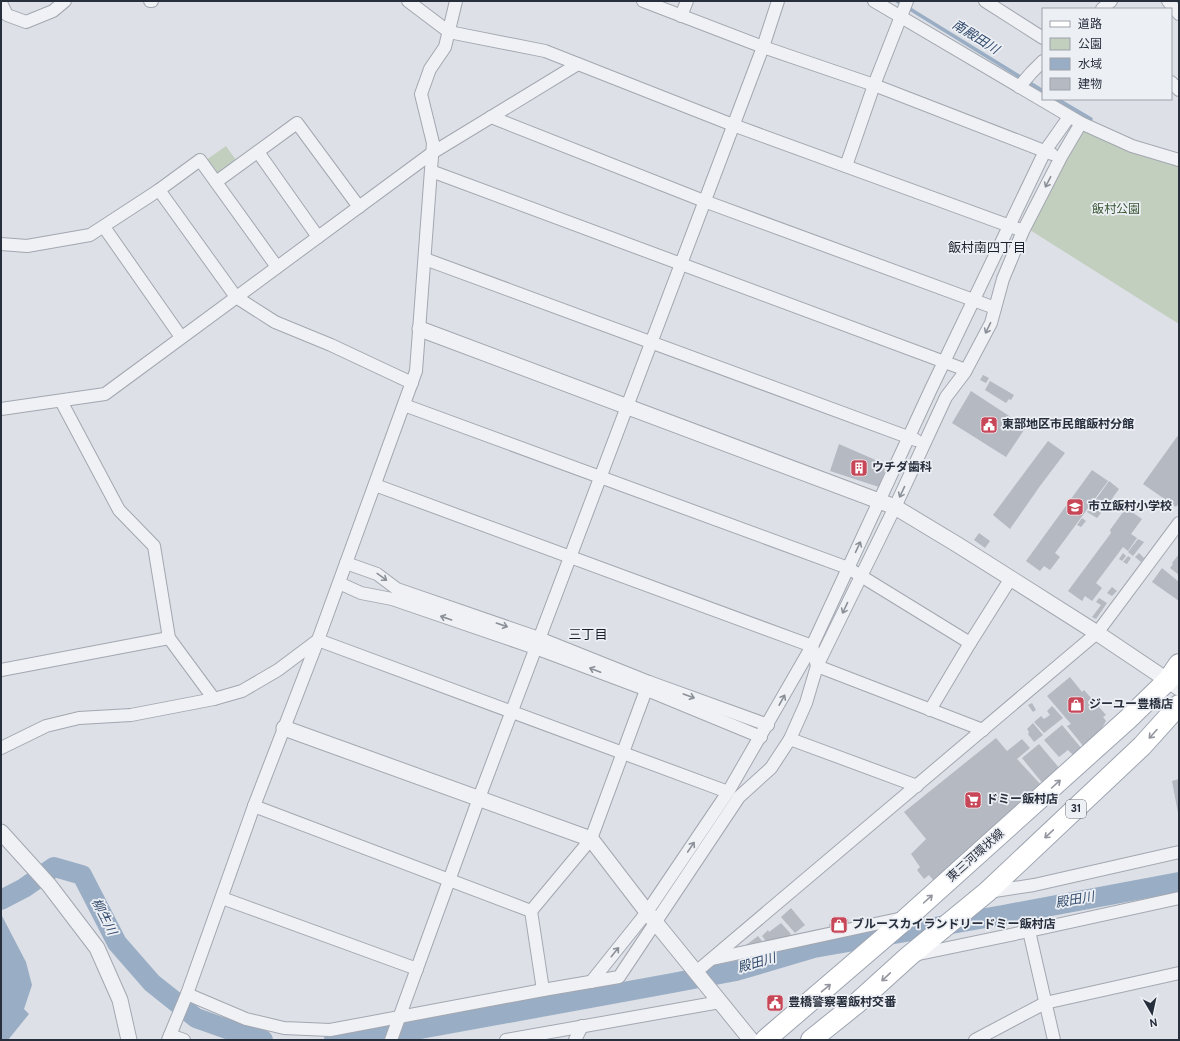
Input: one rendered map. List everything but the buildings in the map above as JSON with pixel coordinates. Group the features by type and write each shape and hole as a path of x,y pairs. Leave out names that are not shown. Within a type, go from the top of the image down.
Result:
{"main road":[{"name":"東三河環状線","path":"765,1040 903,921 1175,677"},
{"name":"31","path":"811,1040 856,1004 912,953 987,892 1142,746 1179,705"}],"street":[{"path":"1,3 7,15 26,22 53,11 65,1"},
{"path":"408,1 449,32 545,51 733,125 1023,231"},
{"path":"184,1040 169,1037 186,998 254,806 318,640 416,371 433,143 421,94 430,69 445,47 456,1"},
{"path":"643,1 763,47 874,85 1061,157"},
{"path":"682,16 687,1"},
{"path":"391,1040 511,712 763,47 778,1"},
{"path":"874,1 905,8 1023,82 1042,96"},
{"path":"984,1 1042,37"},
{"path":"1168,1 1179,14"},
{"path":"846,166 874,85 905,8"},
{"path":"1023,82 1042,62"},
{"path":"1,409 105,394 432,152 578,64"},
{"path":"1047,100 1069,117 1080,123 1132,146 1179,160"},
{"path":"491,117 704,201 995,308"},
{"path":"186,998 246,1019 284,1028 330,1030 398,1022 543,990 619,977 651,916 761,737 812,646 909,437 1045,151 1069,117"},
{"path":"216,182 297,123 359,207"},
{"path":"591,982 651,916 739,797 771,768 790,739 806,703 817,666 895,507 946,397 966,370 991,323 1003,279 1023,231 1080,123"},
{"path":"258,152 318,237"},
{"path":"1,244 27,246 90,235 160,190 200,160 277,267"},
{"path":"431,171 966,370"},
{"path":"160,190 236,297 275,322 412,382"},
{"path":"104,227 182,337"},
{"path":"424,259 925,443"},
{"path":"420,329 895,507 1097,633 1175,677"},
{"path":"61,401 119,510 154,546 168,638 214,699"},
{"path":"404,405 848,568 970,643"},
{"path":"375,484 812,646"},
{"path":"696,972 1097,633 1179,523"},
{"path":"346,563 378,574 397,589 648,686 761,737"},
{"path":"930,710 1011,578"},
{"path":"338,583 361,593 392,599 537,643"},
{"path":"1,670 168,638"},
{"path":"1,748 46,726 79,718 131,715 214,699 242,691 278,670 318,640"},
{"path":"318,640 728,792"},
{"path":"812,646 817,666"},
{"path":"817,666 983,730"},
{"path":"648,686 768,725"},
{"path":"543,990 532,911 591,839 648,686"},
{"path":"284,728 591,839 651,916 752,1040"},
{"path":"790,739 917,786"},
{"path":"254,806 532,911"},
{"path":"1,832 48,885 97,948 120,1000 129,1040"},
{"path":"987,892 1034,885 1179,852"},
{"path":"222,898 417,969"},
{"path":"912,953 1029,931 1179,898"},
{"path":"711,959 903,921"},
{"path":"1029,931 1054,1040"},
{"path":"975,1040 1045,1003 1179,973"},
{"path":"506,1040 556,1035 582,1026 717,998"},
{"path":"575,1040 582,1026"}],"green space":[{"name":"飯村公園","path":"1085,125 1179,164 1179,324 1030,230"},
{"path":"226,146 236,160 217,174 206,160"}],"water":[{"path":"1,914 26,962 32,985 24,1009 29,1014 8,1040 1,1040"}],"waterway":[{"name":"南殿田川","path":"897,1 1042,90"},
{"name":"南殿田川","path":"1059,100 1091,119 1089,123"},
{"name":"柳生川","path":"1,900 24,888 54,867 82,875 117,943 152,983 196,1018 263,1040"},
{"name":"殿田川","path":"334,1040 415,1030 667,984 736,971 814,948 1179,882"}],"place":[{"name":"東部地区市民館飯村分館","path":"989,425"},
{"name":"ウチダ歯科","path":"859,468"},
{"name":"市立飯村小学校","path":"1075,507"},
{"name":"ジーユー豊橋店","path":"1076,705"},
{"name":"ドミー飯村店","path":"973,800"},
{"name":"ブルースカイランドリードミー飯村店","path":"839,925"},
{"name":"豊橋警察署飯村交番","path":"775,1003"}],"district":[{"name":"飯村南四丁目","path":"987,249"},
{"name":"三丁目","path":"588,636"}]}
